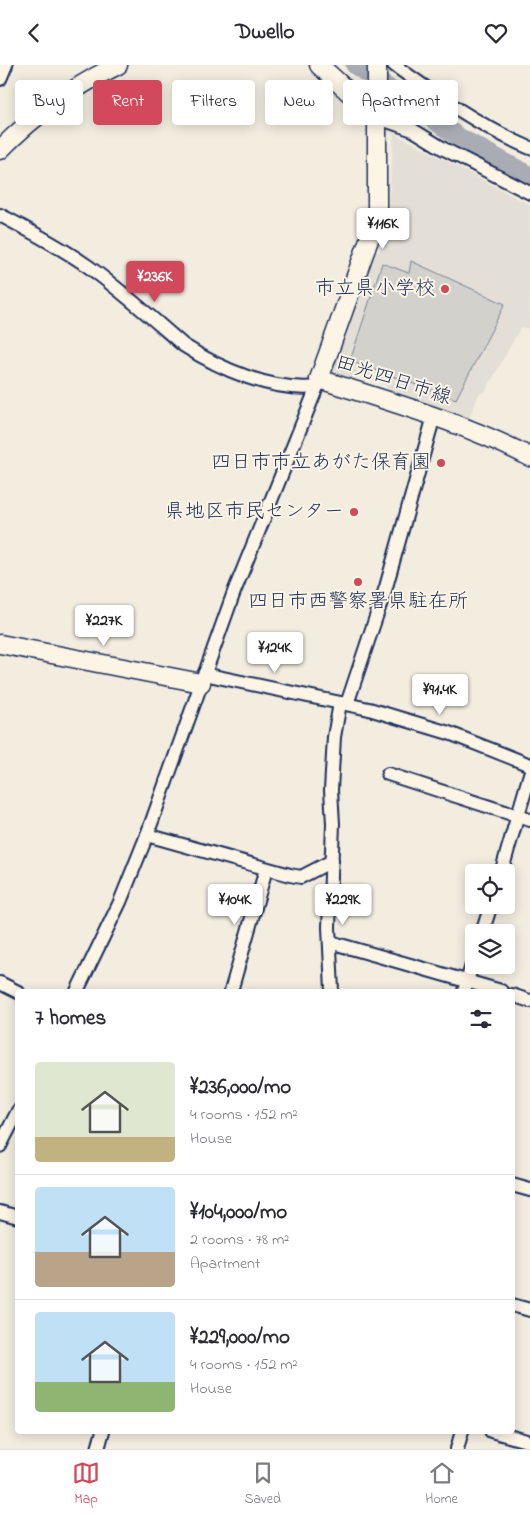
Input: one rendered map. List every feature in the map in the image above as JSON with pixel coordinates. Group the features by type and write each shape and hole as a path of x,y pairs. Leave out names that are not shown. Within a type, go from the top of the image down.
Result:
{"main road":[{"path":"0,150 53,103 72,90 118,65"},
{"path":"319,65 343,84"},
{"name":"田光四日市線","path":"377,65 377,80"},
{"name":"田光四日市線","path":"377,125 377,208 375,223 318,383 434,416 495,439 530,456"},
{"path":"0,644 202,679"}],"street":[{"path":"0,79 6,65"},
{"path":"394,65 456,108 503,137 530,148"},
{"path":"403,125 444,149 530,193"},
{"path":"0,215 36,234 88,267 125,294 193,352 232,371 262,382 303,388 318,383"},
{"path":"78,989 120,902 147,835 234,592 318,383"},
{"path":"332,989 329,927 332,861 330,790 334,737 344,703 386,587 434,416"},
{"path":"202,679 344,703 450,733 530,765"},
{"path":"388,774 524,818"},
{"path":"505,864 524,818 530,774"},
{"path":"147,835 301,877 332,861"},
{"path":"232,989 266,869"},
{"path":"330,941 466,986 487,989"},
{"path":"466,986 470,974"},
{"path":"0,983 15,990"},
{"path":"515,996 530,1001"},
{"path":"0,1145 15,1117"},
{"path":"515,1186 530,1190"},
{"path":"0,1211 15,1216"},
{"path":"515,1306 530,1310"},
{"path":"98,1449 102,1434"},
{"path":"457,1449 461,1434"},
{"path":"502,1434 530,1442"}],"shaded area":[{"name":"市立県小学校","path":"394,133 530,205 530,329 521,327 485,392 479,394 469,418 388,392 386,385 361,376 352,380 332,372 373,250 379,252 387,219"},
{"path":"411,261 505,304 456,399 350,361 382,263 409,273"}],"waterway":[{"path":"355,65 457,136 530,176"}],"place":[{"name":"市立県小学校","path":"445,289"},
{"name":"四日市市立あがた保育園","path":"441,463"},
{"name":"県地区市民センター","path":"354,512"},
{"name":"四日市西警察署県駐在所","path":"358,582"}]}
